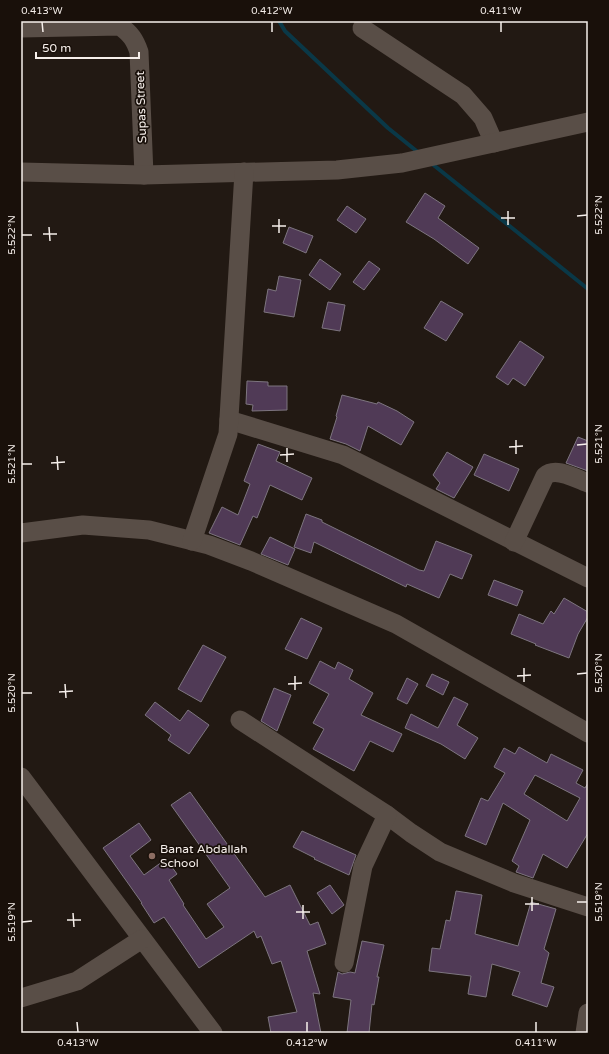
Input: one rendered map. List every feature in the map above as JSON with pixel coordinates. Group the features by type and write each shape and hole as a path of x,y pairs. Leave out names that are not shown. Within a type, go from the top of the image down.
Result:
{"street":[{"name":"Supas Street","path":"21,28 120,26 130,33 136,42 138,52 144,175"},
{"path":"362,28 464,95 483,118 494,143"},
{"path":"21,172 144,175 337,170 402,163 588,122"},
{"path":"192,541 228,434 244,172"},
{"path":"229,420 342,455 588,578"},
{"path":"514,542 545,476 549,472 557,471 588,484"},
{"path":"21,533 83,526 149,530 209,545 251,561 396,624 588,733"},
{"path":"240,720 387,815 440,852 514,883 588,907"},
{"path":"21,777 212,1033"},
{"path":"344,963 363,866 387,815"},
{"path":"21,998 77,981 142,939"},
{"path":"585,1033 588,1013"}],"building":[{"path":"425,193 445,206 438,218 479,248 468,264 434,239 406,222"},
{"path":"347,206 366,219 356,233 337,220"},
{"path":"289,227 313,236 306,253 283,243"},
{"path":"320,259 341,274 330,290 309,275"},
{"path":"369,261 380,269 364,290 353,282"},
{"path":"279,276 301,280 294,317 264,312 268,289 276,291"},
{"path":"441,301 463,314 446,341 424,328"},
{"path":"328,302 345,305 340,331 322,328"},
{"path":"520,341 544,357 525,386 513,378 508,385 496,377"},
{"path":"247,381 268,382 268,386 287,386 287,410 252,411 253,405 246,404"},
{"path":"342,395 377,404 378,402 397,411 414,422 401,445 368,426 360,451 346,444 330,439"},
{"path":"578,437 588,441 588,471 566,463"},
{"path":"258,444 280,452 276,461 312,478 302,500 270,485 257,518 253,516 240,545 209,533 222,507 238,515 250,484 244,481"},
{"path":"447,452 473,467 454,498 436,489 440,483 433,475"},
{"path":"484,454 519,469 509,491 474,475"},
{"path":"306,514 322,520 322,522 419,570 424,571 436,541 472,555 462,579 450,574 439,598 407,584 406,587 314,542 311,553 294,547"},
{"path":"270,537 295,549 288,565 261,554"},
{"path":"494,580 523,591 517,606 488,595"},
{"path":"564,598 588,612 588,617 578,634 569,658 511,634 519,614 543,624 551,611 554,614"},
{"path":"301,618 322,628 307,659 285,649"},
{"path":"203,645 226,657 201,702 178,689"},
{"path":"320,661 335,669 338,662 353,670 349,679 373,693 361,715 402,734 393,752 370,741 354,771 313,749 324,729 313,723 329,694 309,683"},
{"path":"432,674 449,682 443,695 426,686"},
{"path":"407,678 418,684 407,704 397,699"},
{"path":"274,688 291,695 277,731 261,721"},
{"path":"454,697 468,704 457,725 478,738 465,759 441,744 405,728 411,714 438,728"},
{"path":"155,702 180,721 188,710 209,725 189,754 168,740 171,735 145,715"},
{"path":"519,747 547,763 551,754 583,770 576,783 585,788 588,783 588,833 567,868 543,854 533,878 516,872 519,866 512,861 530,820 503,803 486,845 465,836 481,798 488,801 505,773 494,767 504,748 515,754","holes":["535,775 580,798 567,821 524,794"]},
{"path":"190,792 265,897 290,885 310,925 318,922 326,944 307,951 320,994 313,993 321,1033 271,1033 268,1017 297,1012 281,961 272,964 261,936 257,938 254,931 199,968 164,917 154,923 142,903 103,848 139,823 151,840 130,856 144,875 166,859 177,874 169,880 184,904 183,905 206,939 224,927 207,904 230,888 171,805"},
{"path":"302,831 356,855 349,875 314,859 315,858 293,847"},
{"path":"330,885 344,905 332,914 317,893"},
{"path":"456,891 482,895 475,934 518,946 531,902 556,909 544,949 549,953 541,983 554,987 547,1007 512,995 520,972 492,964 486,997 468,994 471,976 429,971 432,948 440,949 446,920 450,921"},
{"path":"362,941 384,945 377,977 379,977 374,1005 372,1004 369,1033 347,1033 351,1000 333,997 338,972 342,974 350,972 355,973"}],"waterway":[{"path":"279,21 285,31 388,128 419,153"},
{"path":"431,163 588,289"}],"place":[{"name":"Banat Abdallah School","path":"152,856"}]}
